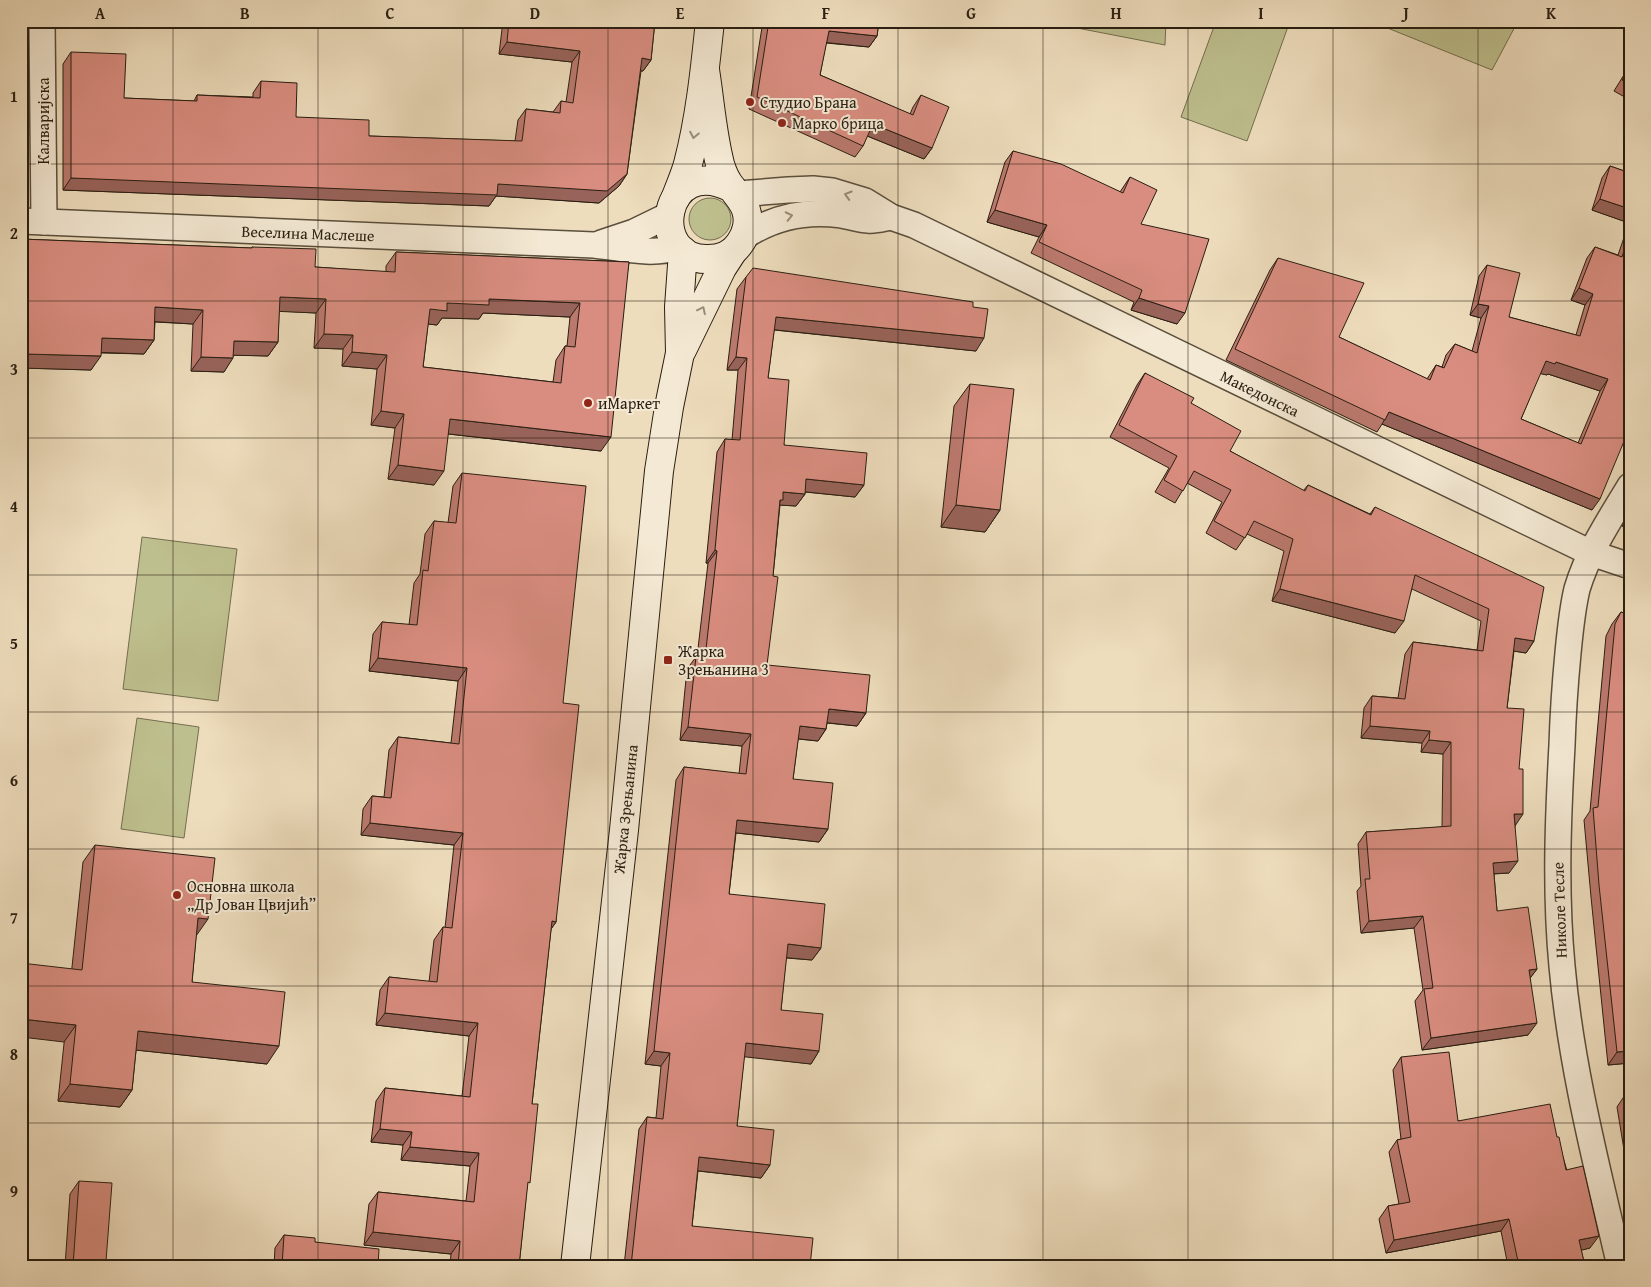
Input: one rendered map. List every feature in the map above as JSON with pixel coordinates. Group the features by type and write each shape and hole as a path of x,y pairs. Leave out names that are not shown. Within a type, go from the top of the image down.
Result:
{"main road":[{"name":"Жарка Зрењанина","path":"680,354 681,249 672,237 669,227 672,206 688,164 705,70 710,21"},
{"name":"Жарка Зрењанина","path":"575,1266 624,830 659,471 668,407 680,354 718,276 739,243 747,225 744,203 721,165 705,70"},
{"path":"672,206 684,188 696,182 708,180 720,182 735,191"},
{"path":"681,249 692,256 703,259 724,257 739,243"}],"street":[{"name":"Калваријска","path":"32,221 42,21"},
{"name":"Македонска","path":"735,191 812,189 832,191 865,201 891,218 914,225 1591,552 1630,566"},
{"name":"Веселина Маслеше","path":"594,245 634,232 672,206"},
{"name":"Македонска","path":"739,243 761,225 798,214 822,213 869,220 891,218"},
{"name":"Веселина Маслеше","path":"32,221 594,245 654,252 681,249"},
{"name":"Николе Тесле","path":"1620,1266 1583,1107 1562,968 1557,900 1557,832 1567,668 1571,623 1578,589 1591,552 1630,486"}],"green space":[{"path":"1041,21 1166,21 1165,45"},
{"path":"1216,21 1290,21 1247,141 1181,117"},
{"path":"1370,21 1518,21 1492,70"},
{"path":"710,198 725,204 731,219 725,234 710,240 695,234 689,219 695,204"},
{"path":"142,537 237,549 218,701 123,689"},
{"path":"137,718 199,727 184,838 121,829"}],"building":[{"path":"509,21 655,21 651,60 642,58 627,174 607,191 498,184 497,195 71,178 71,52 126,54 124,98 197,101 197,95 260,98 261,81 297,83 296,117 369,120 369,136 522,141 526,109 560,113 561,101 573,103 580,51 507,42"},
{"path":"769,21 879,21 877,36 829,31 820,75 913,115 921,95 949,107 932,148 873,124 863,146 757,97"},
{"path":"1630,67 1630,84 1622,80"},
{"path":"1013,151 1061,164 1123,193 1130,177 1157,190 1141,224 1209,239 1185,313 1139,298 1142,290 1039,242 1047,225 995,210"},
{"path":"1610,166 1630,173 1630,209 1600,199"},
{"path":"1630,232 1630,427 1600,499 1389,412 1385,420 1235,349 1278,258 1364,283 1339,337 1430,380 1436,365 1444,368 1455,344 1477,353 1489,306 1478,304 1487,265 1520,273 1509,317 1580,336 1593,294 1579,288 1595,247 1622,257","holes":["1546,361 1555,364 1556,362 1608,379 1581,444 1521,419"]},
{"path":"21,239 316,249 315,267 395,272 396,252 629,262 611,437 450,419 444,471 398,465 404,414 381,411 387,355 352,352 353,335 324,334 326,299 280,297 278,342 234,341 233,358 201,357 203,310 155,307 154,340 102,338 101,356 25,354 27,307 21,307","holes":["489,299 580,303 575,347 565,346 561,383 423,367 430,309 447,311 447,303 489,305"]},
{"path":"753,268 973,302 973,307 988,309 984,338 776,317 768,378 789,380 784,445 867,453 864,485 806,479 805,494 783,492 783,500 780,500 773,576 778,577 767,665 870,675 866,713 829,709 826,729 800,726 793,779 833,783 828,829 737,820 729,894 825,904 821,948 788,944 781,1010 823,1014 819,1051 746,1043 737,1126 774,1130 770,1165 699,1157 692,1226 813,1238 810,1266 631,1266 647,1117 663,1119 670,1053 654,1051 684,767 746,774 751,734 688,727 696,657 705,658 717,551 715,550 725,439 740,440 747,358 736,357 746,277"},
{"path":"1145,373 1194,398 1191,403 1241,431 1230,451 1305,491 1308,485 1371,515 1375,507 1544,587 1534,641 1515,638 1507,708 1524,709 1519,769 1523,769 1523,814 1514,814 1518,861 1493,863 1497,911 1528,907 1537,969 1529,970 1537,1023 1431,1038 1424,989 1433,988 1423,916 1369,921 1365,879 1370,879 1366,832 1451,826 1451,742 1429,740 1430,731 1370,726 1372,696 1405,699 1413,642 1483,651 1489,609 1415,575 1404,621 1280,589 1293,539 1254,521 1245,538 1214,521 1231,490 1194,471 1183,491 1164,480 1177,456 1119,425"},
{"path":"970,384 1014,389 1000,510 956,505"},
{"path":"462,473 586,486 563,703 579,705 556,922 552,921 532,1104 538,1104 519,1266 458,1266 460,1241 373,1232 378,1192 474,1202 479,1153 410,1147 412,1132 380,1129 385,1088 470,1097 478,1023 385,1013 389,977 437,982 443,927 452,928 463,833 370,823 372,796 391,798 398,737 459,744 467,668 378,658 382,622 417,625 423,570 428,571 434,521 456,523"},
{"path":"1621,612 1630,615 1630,1051 1617,1052 1599,885 1593,808 1598,807 1615,624"},
{"path":"95,845 215,858 208,919 198,918 192,982 285,992 279,1046 138,1031 132,1090 70,1084 76,1025 21,1019 21,963 82,970"},
{"path":"1449,1052 1458,1121 1550,1104 1566,1170 1583,1166 1599,1236 1579,1240 1585,1266 1519,1266 1509,1219 1394,1240 1388,1206 1410,1202 1397,1140 1411,1137 1401,1057"},
{"path":"1630,1094 1630,1123 1625,1095"},
{"path":"79,1181 112,1183 106,1261 172,1266 73,1266"},
{"path":"284,1235 315,1238 315,1242 379,1249 378,1266 282,1266"}],"place":[{"name":"Студио Брана","path":"750,102"},
{"name":"Марко брица","path":"782,123"},
{"name":"иМаркет","path":"588,403"},
{"name":"Жарка Зрењанина 3","path":"668,660"},
{"name":"Основна школа „Др Јован Цвијић”","path":"177,895"}]}
